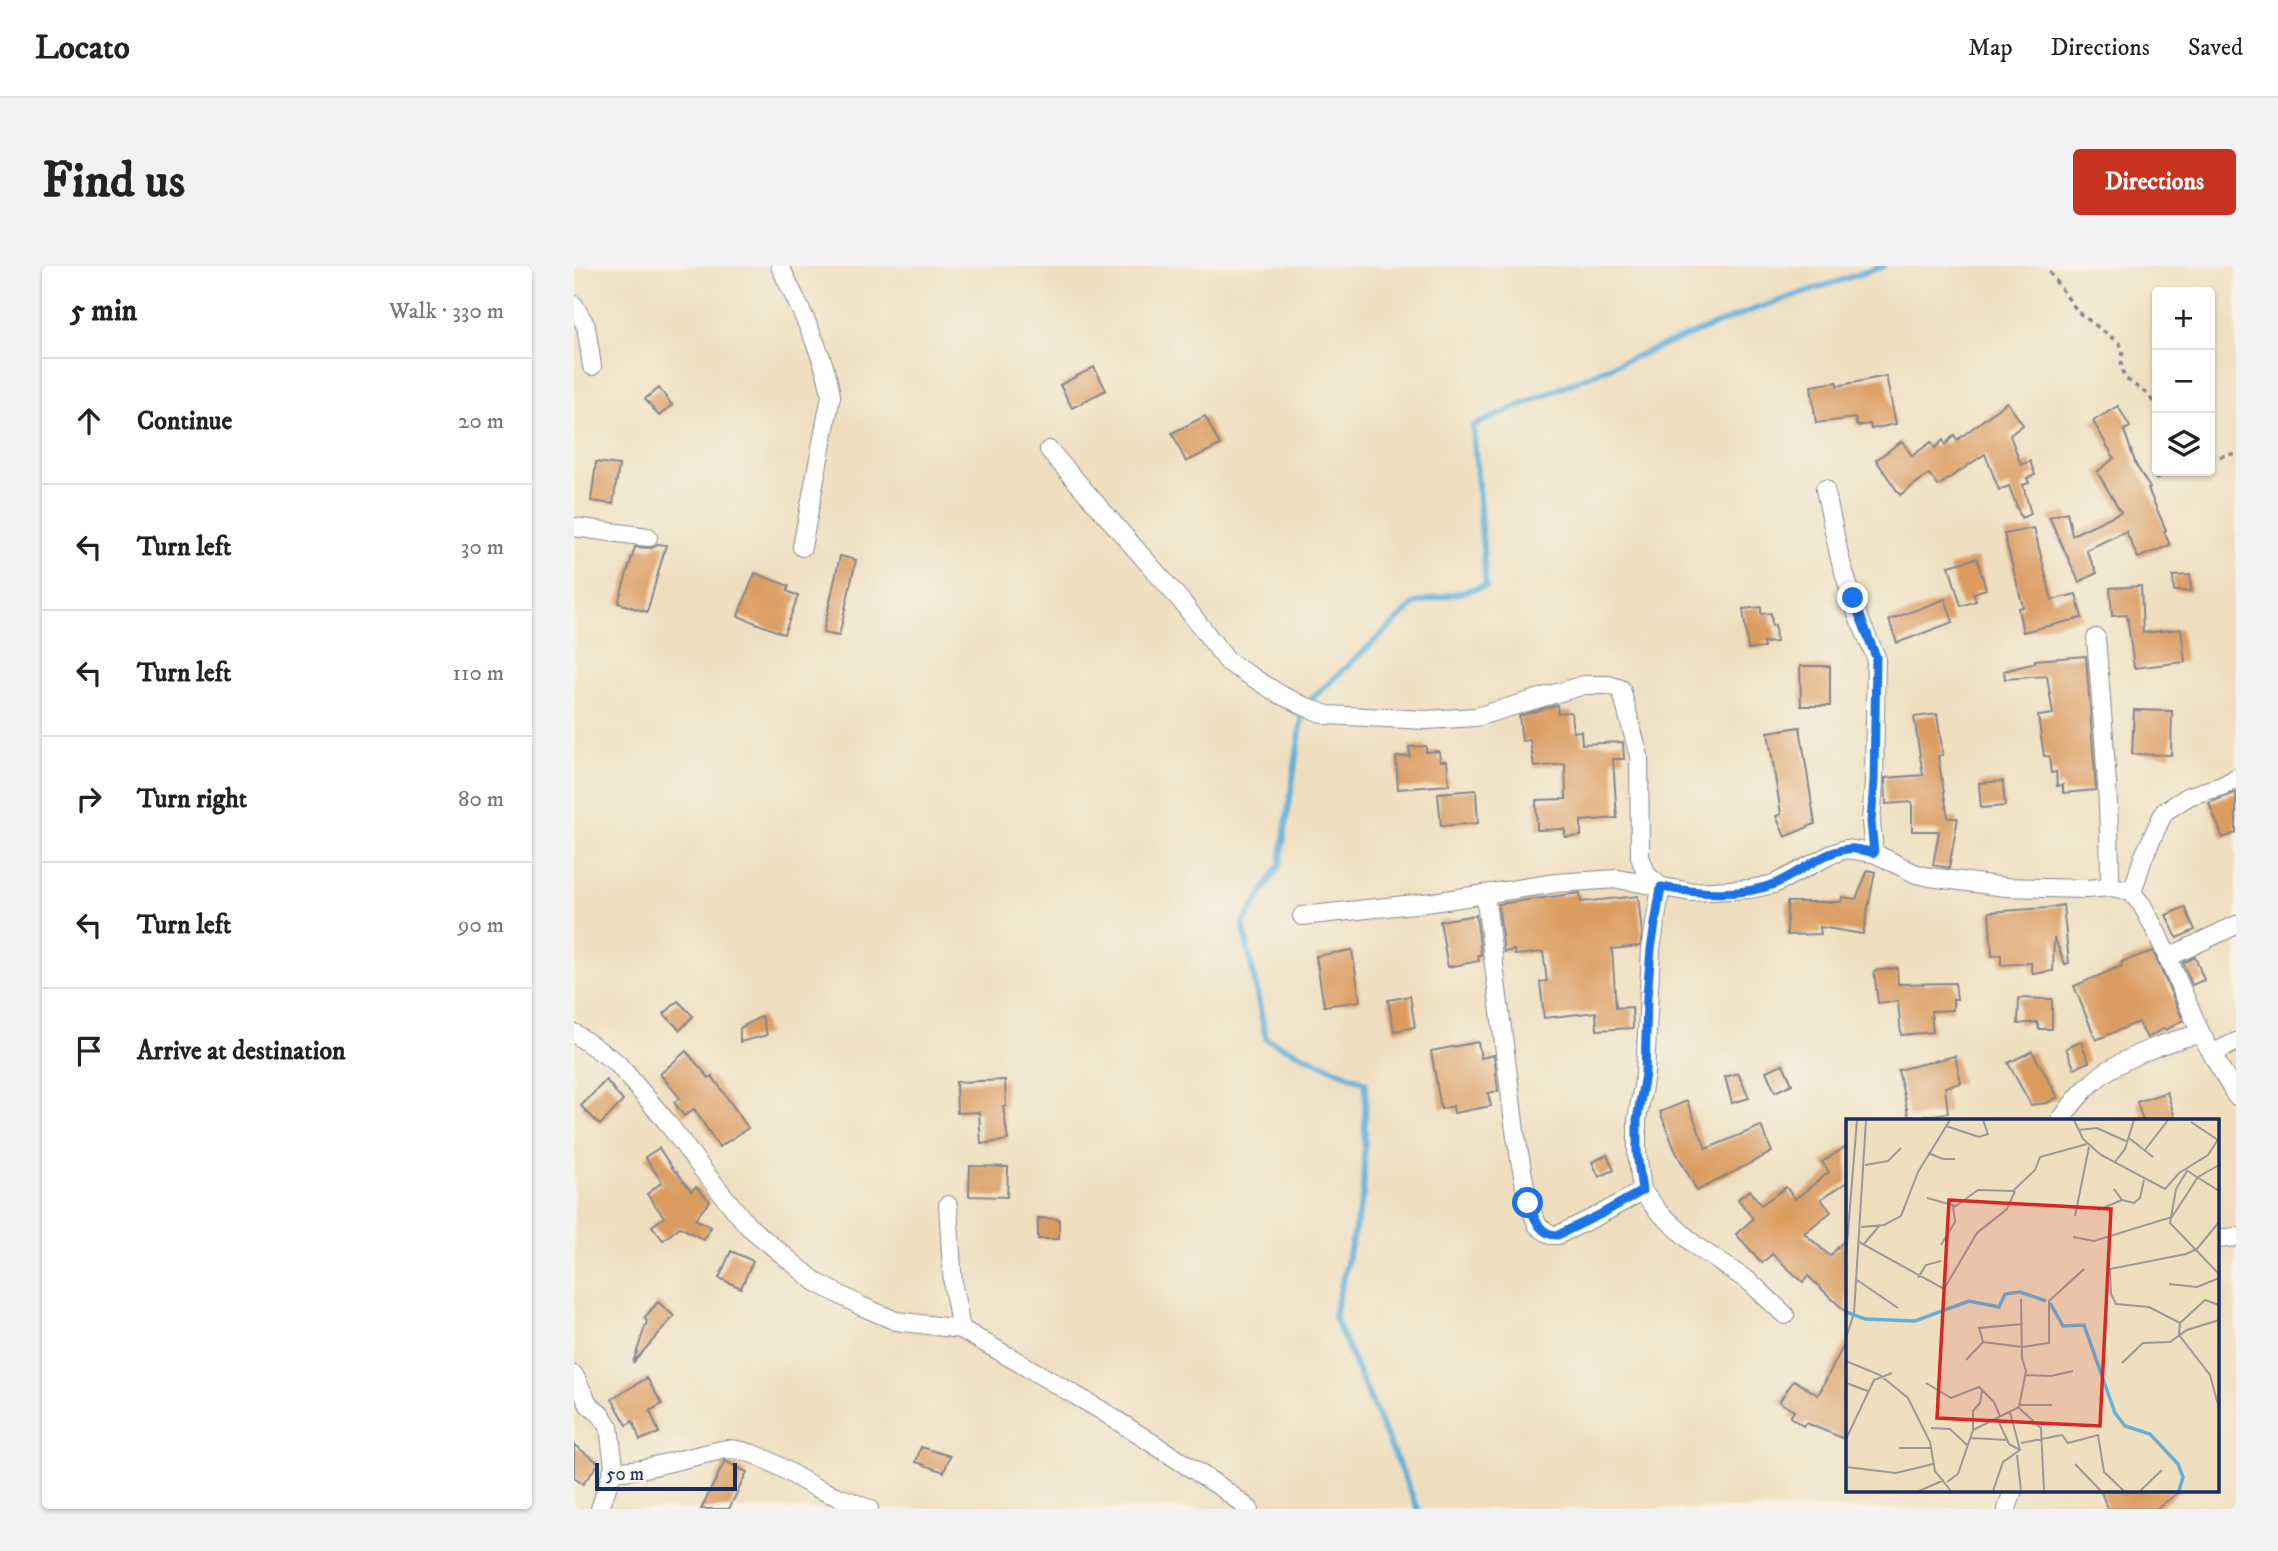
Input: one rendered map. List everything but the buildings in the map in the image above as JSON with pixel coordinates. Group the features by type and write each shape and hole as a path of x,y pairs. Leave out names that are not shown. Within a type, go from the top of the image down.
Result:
{"street":[{"path":"780,266 820,357 829,381 831,396 802,548"},
{"path":"574,305 586,326 592,366"},
{"path":"1049,450 1182,602 1228,662 1281,695 1327,715 1426,720 1476,717 1584,685 1609,685 1622,689 1639,757 1640,857 1647,875 1661,887"},
{"path":"1825,489 1840,559 1857,614 1876,657 1871,822 1874,853"},
{"path":"574,527 648,537"},
{"path":"2096,638 2110,833 2110,887"},
{"path":"2132,893 2143,858 2164,812 2189,796 2222,786 2236,778"},
{"path":"1302,916 1433,902 1556,883 1618,879 1691,892 1751,889 1774,884 1846,849 1874,853 1916,874 1930,877 2005,887 2110,887 2132,893 2147,914 2201,1034 2236,1096"},
{"path":"1661,887 1651,949 1645,1074 1637,1120 1637,1153 1642,1191 1659,1212 1697,1247 1751,1282 1785,1315"},
{"path":"1485,894 1514,1131 1528,1203 1538,1226 1551,1235 1558,1235 1642,1191"},
{"path":"2167,958 2236,925"},
{"path":"574,1033 617,1063 748,1226 816,1282 896,1321 961,1329 1099,1409 1222,1488 1249,1509"},
{"path":"2062,1119 2087,1088 2110,1069 2168,1042 2201,1034"},
{"path":"2213,1053 2236,1042"},
{"path":"948,1205 953,1286 961,1329"},
{"path":"2218,1239 2236,1237"},
{"path":"574,1375 589,1405 602,1416 609,1427 613,1448 612,1472 600,1509"},
{"path":"612,1472 641,1469 726,1449 740,1449 783,1468 817,1488 869,1509"},
{"path":"2007,1509 2012,1492"}],"path":[{"path":"2049,272 2078,312 2119,343 2123,349 2121,368 2125,378 2152,400"},
{"path":"2215,458 2236,453"},
{"path":"2155,479 2166,476"}],"waterway":[{"path":"1418,1509 1334,1316 1363,1195 1366,1083 1266,1039 1243,924 1280,864 1304,706 1416,603 1486,586 1473,426 1612,366 1755,309 1884,266"}],"route":[{"path":"1528,1203 1538,1226 1551,1235 1558,1235 1642,1191 1637,1153 1637,1120 1645,1074 1651,949 1661,887 1691,892 1751,889 1774,884 1846,849 1874,853 1871,822 1876,657 1853,598"}]}
